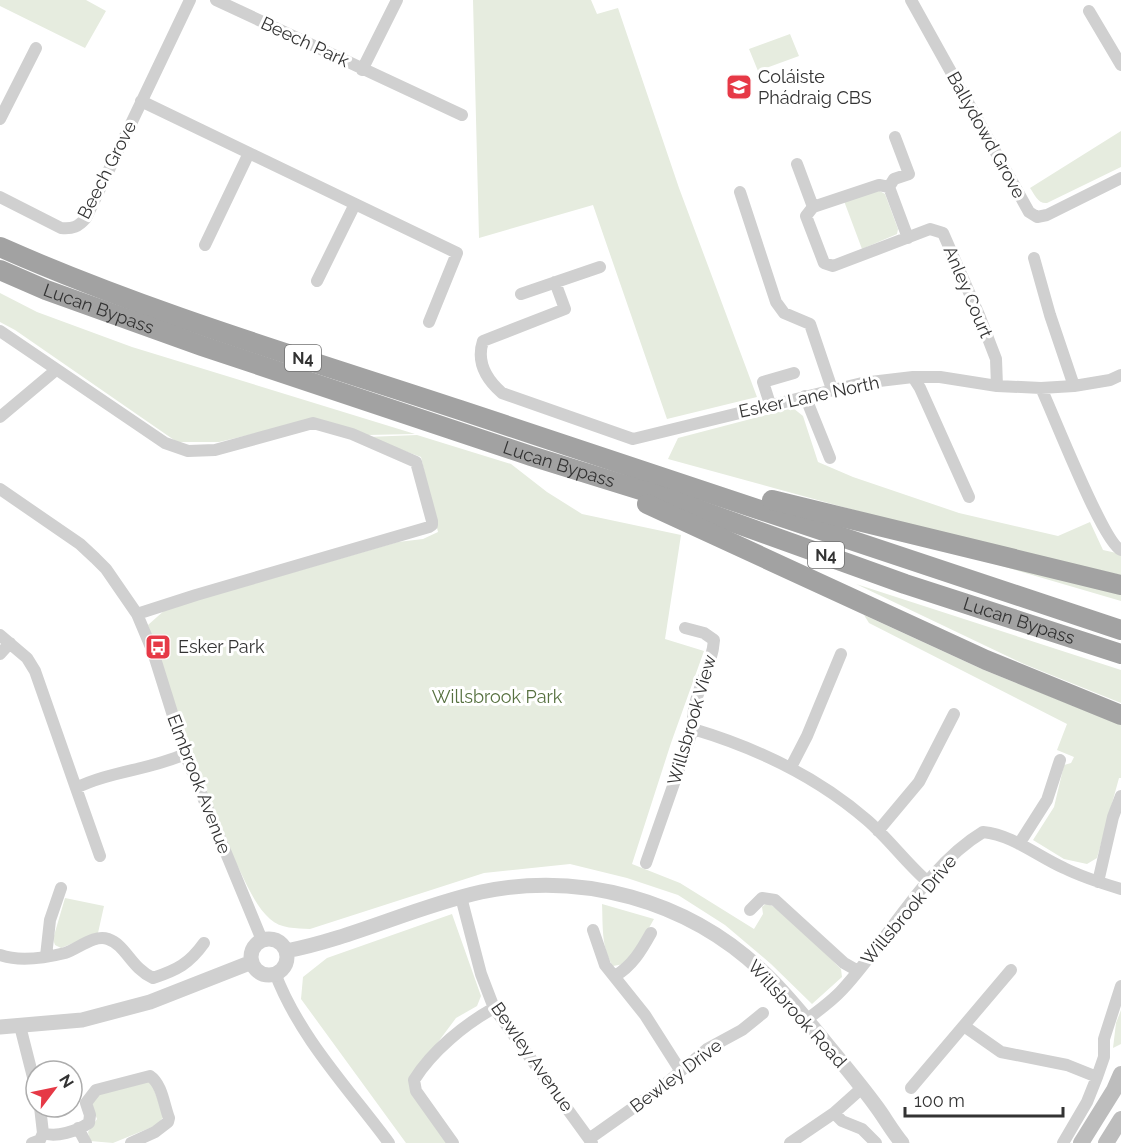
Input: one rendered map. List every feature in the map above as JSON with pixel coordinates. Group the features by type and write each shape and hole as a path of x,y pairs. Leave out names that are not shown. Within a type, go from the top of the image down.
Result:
{"highway":[{"name":"Lucan Bypass","path":"0,248 54,271 211,328 609,458 1121,630"},
{"name":"Lucan Bypass","path":"0,270 46,290 202,346 531,456 663,497 905,584 1121,654"},
{"path":"531,456 666,512 976,656 1121,715"},
{"path":"609,458 794,506 1121,585"}],"main road":[{"path":"1082,1143 1121,1074"},
{"path":"1106,1143 1121,1119"}],"street":[{"name":"Beech Grove","path":"0,197 61,228 72,229 80,225 86,218 190,0"},
{"name":"Beech Park","path":"216,0 462,115"},
{"name":"Beech Park","path":"362,70 397,0"},
{"name":"Ballydowd Grove","path":"911,0 1029,212 1037,217 1047,215 1121,178"},
{"path":"1089,11 1121,65"},
{"path":"0,119 36,48"},
{"name":"Beech Grove","path":"141,101 457,253 429,322"},
{"path":"888,187 894,179 909,174 896,137"},
{"path":"205,245 249,153"},
{"name":"Anley Court","path":"797,164 813,207 806,216 824,263 833,266 930,229 943,233 996,359 997,386"},
{"path":"813,207 879,185 888,187"},
{"path":"888,187 908,238"},
{"path":"740,192 776,302 784,313 810,324 832,389"},
{"path":"317,281 355,204"},
{"path":"1034,258 1074,386"},
{"path":"521,294 600,267"},
{"name":"Esker Lane North","path":"555,282 565,309 483,341 479,352 481,363 492,385 502,393 633,439 862,383 913,377 940,377 997,386 1041,388 1074,386 1110,380 1121,375"},
{"path":"0,331 165,443 188,451 214,450 313,423 352,434 416,462 432,521 429,527 137,614"},
{"path":"0,417 56,370"},
{"path":"770,404 763,382 794,373"},
{"path":"913,377 969,497"},
{"path":"1041,388 1082,484 1110,540 1116,548 1121,550"},
{"path":"805,396 830,458"},
{"name":"Elmbrook Avenue","path":"0,489 80,544 106,569 137,614 153,652 185,754 262,940"},
{"name":"Willsbrook View","path":"646,863 693,729 692,715 695,701 713,651 714,639 704,633 685,628"},
{"path":"0,654 5,639 27,658 34,671 100,856"},
{"path":"791,767 841,654"},
{"path":"878,831 919,782 954,714"},
{"path":"693,729 770,757 791,767 832,793 878,831 928,882"},
{"path":"76,788 92,780 165,763 185,754"},
{"path":"1019,844 1047,800 1060,760"},
{"path":"1098,882 1113,817 1121,796"},
{"name":"Willsbrook Drive","path":"807,1020 841,992 928,882 961,847 983,832 1011,839 1063,868 1121,889"},
{"name":"Willsbrook Road","path":"286,951 348,935 461,897 514,886 563,885 594,888 648,902 703,926 735,948 762,971 807,1020 862,1088 902,1143"},
{"path":"46,956 50,920 59,900 61,888"},
{"name":"Bewley Avenue","path":"461,897 481,974 494,1008 591,1141"},
{"path":"750,910 762,898 775,900 844,963 858,971"},
{"path":"593,930 605,965 645,1015 680,1070"},
{"path":"615,976 635,959 651,933"},
{"path":"0,955 8,958 46,956 81,947 97,938 106,938 118,944 141,973 153,978 176,971 189,962 204,943"},
{"path":"262,940 279,942 286,951 286,962 283,968 275,973 262,973 252,962 254,947 262,940"},
{"path":"0,1027 82,1020 150,1002 252,962"},
{"path":"910,1088 1011,970"},
{"path":"275,973 307,1034 389,1143"},
{"path":"1063,1143 1087,1102 1097,1077 1104,1057 1104,1039 1121,986"},
{"path":"453,1143 416,1091 414,1080 453,1037 473,1020 494,1008"},
{"name":"Bewley Drive","path":"591,1141 657,1091 707,1049 742,1030 763,1013"},
{"path":"20,1026 28,1059"},
{"path":"963,1026 1001,1052 1066,1065 1097,1077"},
{"path":"43,1133 52,1136 89,1123 90,1115 86,1103 96,1090 150,1076 158,1085 169,1118 168,1122 155,1132 131,1143"},
{"path":"790,1143 834,1113 862,1088"},
{"path":"834,1113 842,1121 862,1129 876,1143"},
{"path":"32,1143 40,1140 43,1133 41,1119"},
{"path":"78,1128 86,1143"}],"green space":[{"path":"0,0 86,0 106,11 85,48 0,6"},
{"path":"473,0 591,0 597,14 618,8 679,188 757,397 667,419 593,205 479,238"},
{"path":"790,34 799,56 758,71 749,49"},
{"path":"1121,131 1121,167 1047,203 1037,198 1030,188"},
{"path":"876,189 885,194 898,229 897,234 862,249 844,201"},
{"path":"0,293 37,312 132,347 415,434 367,435 313,420 219,442 177,442 0,322"},
{"path":"793,408 803,416 818,462 853,477 959,513 1058,536 1090,522 1103,550 1121,554 1121,575 956,538 668,459 678,438"},
{"name":"Willsbrook Park","path":"417,435 511,464 547,492 582,514 681,535 665,639 704,651 671,743 632,864 680,883 754,929 763,914 762,907 766,904 786,915 841,969 842,977 812,1004 771,964 725,925 678,895 627,878 570,864 484,873 310,929 279,925 260,908 245,882 212,810 148,625 166,609 398,542 423,539 438,532 421,457 367,437"},
{"path":"974,558 1121,592 1121,601"},
{"path":"856,584 1121,670 1121,703 1024,664"},
{"path":"864,615 984,670 1121,725 1121,778 1119,778 1097,858 1087,864 1064,859 1033,840 1054,807 1064,765 1071,763 1074,757 1057,750 1067,724 869,623"},
{"path":"65,898 104,906 98,933 61,948 55,945 53,939"},
{"path":"602,904 654,919 634,954 624,964 613,966 606,952"},
{"path":"452,914 481,996 477,1006 456,1018 415,1073 412,1081 450,1143 406,1143 301,999 303,977 327,958"},
{"path":"1121,1010 1121,1044 1113,1048 1116,1023"},
{"path":"148,1079 164,1116 157,1125 113,1143 90,1141 88,1132 97,1119 91,1104 98,1094"}],"place":[{"name":"Coláiste Phádraig CBS","path":"739,87"},
{"name":"Esker Park","path":"158,647"}]}
